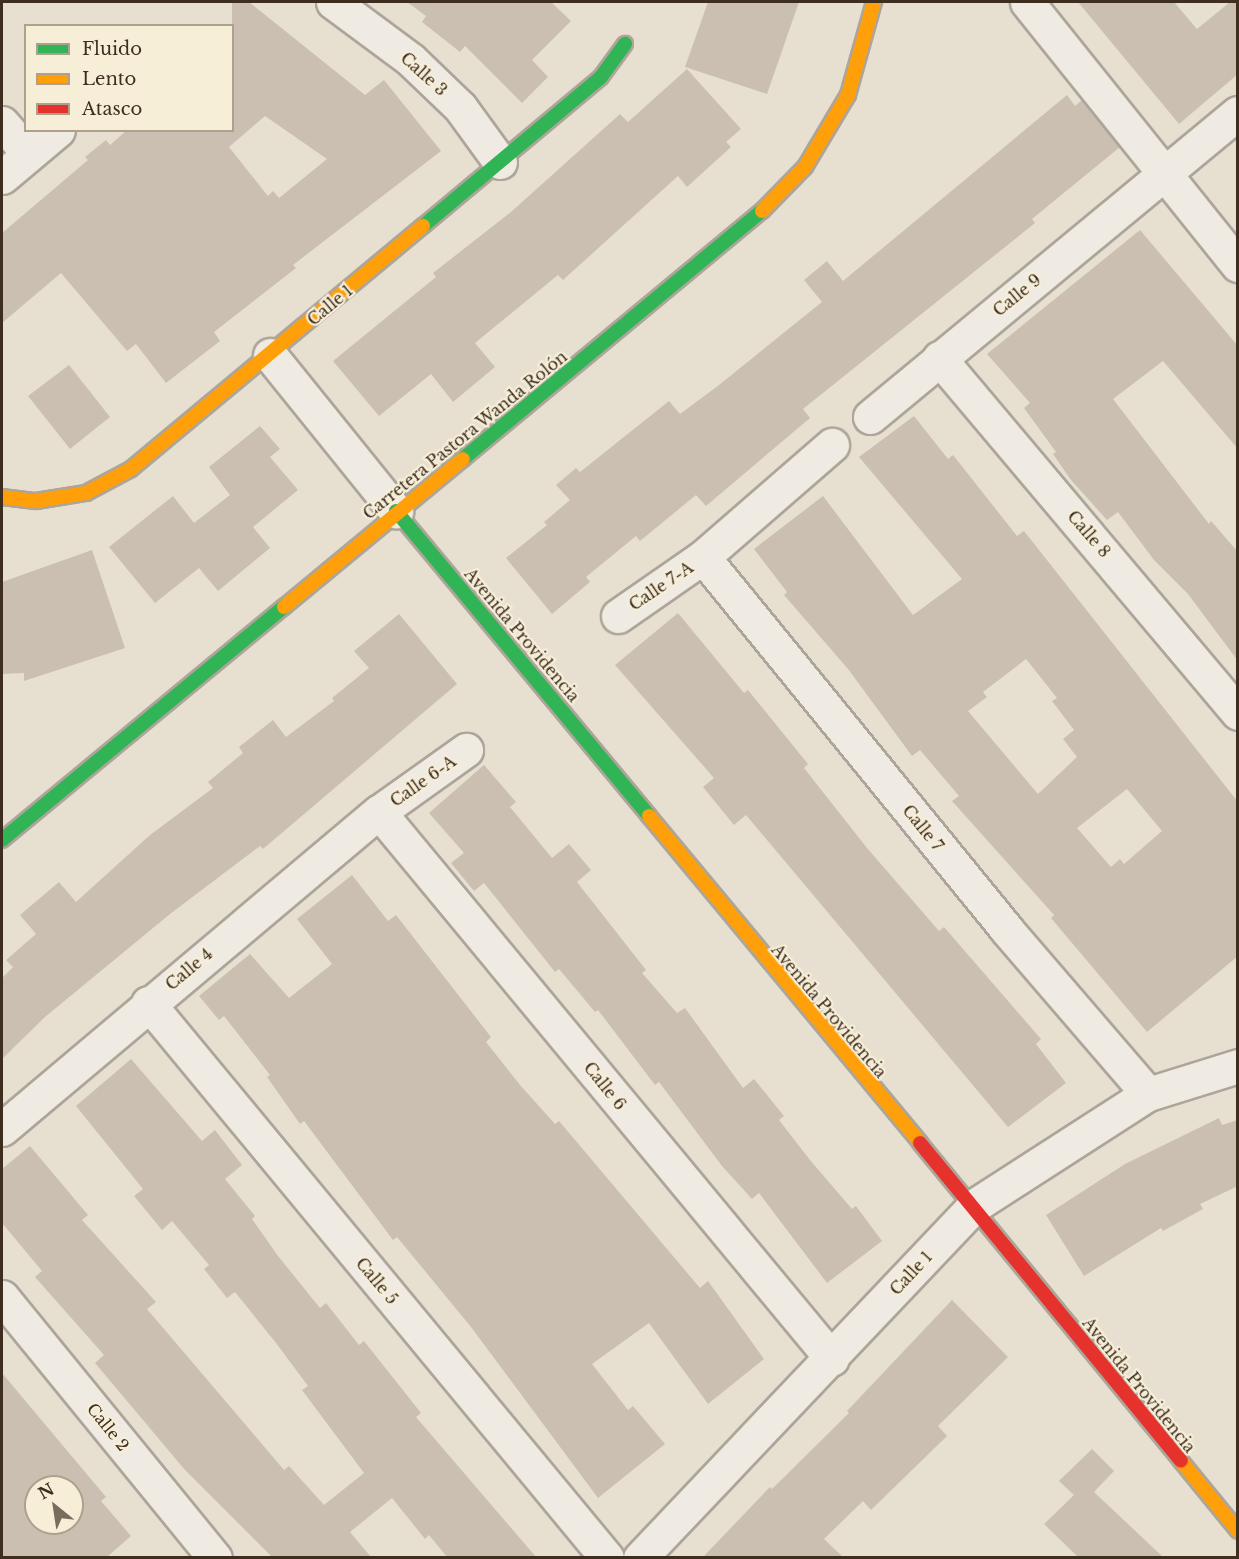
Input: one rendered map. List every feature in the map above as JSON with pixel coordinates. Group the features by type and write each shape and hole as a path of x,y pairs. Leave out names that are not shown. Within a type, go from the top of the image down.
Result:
{"street":[{"name":"Calle 3","path":"333,2 411,60 460,107 500,162"},
{"name":"Carretera Pastora Wanda Rolón","path":"2,840 396,511 776,200 804,167 848,95 874,2"},
{"path":"1027,2 1238,265"},
{"name":"Calle 1","path":"2,497 36,501 86,493 131,469 601,77 625,44"},
{"name":"Calle 9","path":"870,417 939,358 1166,176 1238,113"},
{"path":"2,123 29,154"},
{"path":"2,177 56,132"},
{"path":"270,355 396,511"},
{"name":"Calle 8","path":"939,358 1238,713"},
{"path":"704,557 832,446"},
{"name":"Avenida Providencia","path":"396,511 546,689 810,1015 974,1206 1238,1531"},
{"name":"Calle 7-A","path":"618,616 704,557"},
{"name":"Calle 7","path":"704,557 1007,930 1148,1094"},
{"name":"Calle 6-A","path":"379,812 466,750"},
{"name":"Calle 4","path":"2,1129 379,812"},
{"name":"Calle 6","path":"379,812 832,1359"},
{"name":"Calle 5","path":"148,1004 607,1557"},
{"name":"Calle 1","path":"640,1557 832,1359 974,1206 1148,1094 1238,1066"},
{"name":"Calle 2","path":"2,1297 215,1557"}],"building":[{"path":"232,2 249,2 365,95 384,80 441,151 293,265 296,268 214,332 220,341 166,383 136,344 127,351 61,273 2,323 2,233 88,160 85,157 106,140 110,145 125,132 234,132","holes":["265,116 327,159 279,198 273,191 268,196 229,147"]},
{"path":"407,2 551,2 571,21 532,60 548,77 522,103 465,46 460,52 422,22 426,16"},
{"path":"708,2 799,2 767,94 685,67"},
{"path":"1078,2 1174,2 1197,29 1230,2 1238,2 1238,74 1179,124"},
{"path":"687,69 741,129 726,142 731,147 687,187 678,176 563,280 558,275 475,343 495,367 453,402 431,374 379,416 333,361 436,277 433,273 511,212 620,114 628,122"},
{"path":"1067,95 1075,106 1082,100 1120,147 1032,219 1035,223 803,409 810,418 706,506 696,495 640,541 636,536 586,577 590,582 552,614 506,558 547,525 544,522 570,500 556,485 576,468 580,472 669,401 680,414 719,385 822,302 804,280 827,261 843,281"},
{"path":"1140,230 1238,346 1238,449 1163,361 1113,399 1209,524 1211,521 1238,552 1238,661 1188,594 1154,560 1118,512 1107,520 1071,480 1053,454 1056,452 1024,408 1030,403 987,354"},
{"path":"69,365 110,417 70,449 28,396"},
{"path":"914,416 948,459 953,455 1017,536 1024,531 1238,802 1238,956 1147,1032 1051,918 1054,915 952,801 959,796 920,750 912,756 848,669 784,595 787,592 754,549 823,496 913,615 962,579 859,457","holes":["1026,659 1057,698 1052,701 1074,730 1063,739 1077,757 1038,794 968,711 987,697 983,692","1127,789 1162,831 1124,864 1120,859 1111,867 1077,828"]},
{"path":"260,426 280,449 270,457 298,490 253,527 270,548 218,591 199,568 155,603 109,547 173,496 194,523 230,495 209,467"},
{"path":"92,550 125,648 24,681 24,673 2,674 2,582"},
{"path":"678,613 744,693 748,690 808,764 804,768 867,848 939,931 944,927 1041,1039 1036,1044 1066,1083 1008,1127 746,815 734,825 703,787 714,778 615,665"},
{"path":"399,614 457,684 263,849 260,846 170,914 45,1017 2,1059 2,978 13,967 6,960 36,934 20,915 59,882 76,902 150,835 213,788 208,782 243,753 239,747 273,720 286,737 334,701 332,698 369,668 354,651"},
{"path":"484,765 516,802 510,807 552,858 569,844 591,870 577,882 646,970 642,973 677,1013 685,1008 743,1088 754,1079 784,1116 779,1120 810,1160 852,1209 856,1206 882,1241 827,1283 759,1193 752,1199 722,1166 659,1082 655,1085 598,1010 595,1012 559,969 555,972 484,883 474,891 451,863 464,853 429,813"},
{"path":"352,875 388,921 396,915 491,1037 486,1042 520,1085 555,1124 559,1121 700,1288 708,1281 764,1359 708,1404 649,1323 592,1364 628,1410 633,1406 665,1444 598,1498 471,1327 397,1237 393,1240 304,1121 300,1124 267,1077 270,1075 224,1016 219,1020 199,996 250,954 289,998 332,964 297,919"},
{"path":"131,1059 202,1141 215,1130 242,1165 225,1179 255,1216 252,1219 278,1256 320,1308 326,1303 359,1345 364,1341 421,1413 416,1417 536,1557 447,1557 429,1535 425,1539 392,1498 350,1532 371,1557 272,1557 185,1470 95,1363 104,1355 35,1277 42,1271 2,1223 2,1169 30,1146 88,1215 82,1220 156,1302 147,1309 284,1470 289,1466 324,1505 364,1473 302,1390 308,1386 276,1343 235,1292 227,1298 204,1269 209,1265 172,1221 162,1230 134,1196 143,1189 76,1106"},
{"path":"1219,1118 1222,1125 1238,1120 1238,1186 1200,1204 1203,1209 1163,1231 1161,1228 1084,1276 1046,1215 1125,1164"},
{"path":"952,1300 1008,1357 938,1426 947,1436 871,1510 863,1501 824,1539 843,1557 703,1557 770,1487 772,1489 849,1413 847,1411"},
{"path":"2,1373 106,1497 101,1501 131,1536 107,1557 2,1557"},
{"path":"1092,1449 1114,1471 1094,1492 1163,1557 1078,1557 1044,1524 1074,1495 1059,1481"}],"traffic: fast":[{"path":"423,226 601,77 625,44"},
{"path":"463,459 762,211"},
{"path":"396,511 649,816"},
{"path":"2,840 284,607"}],"traffic: slow":[{"path":"762,211 805,167 848,95 874,2"},
{"path":"2,497 36,501 86,493 131,469 423,226"},
{"path":"284,607 463,459"},
{"path":"649,816 920,1143"},
{"path":"1181,1461 1238,1531"}],"traffic: jam":[{"path":"920,1143 1181,1461"}]}
